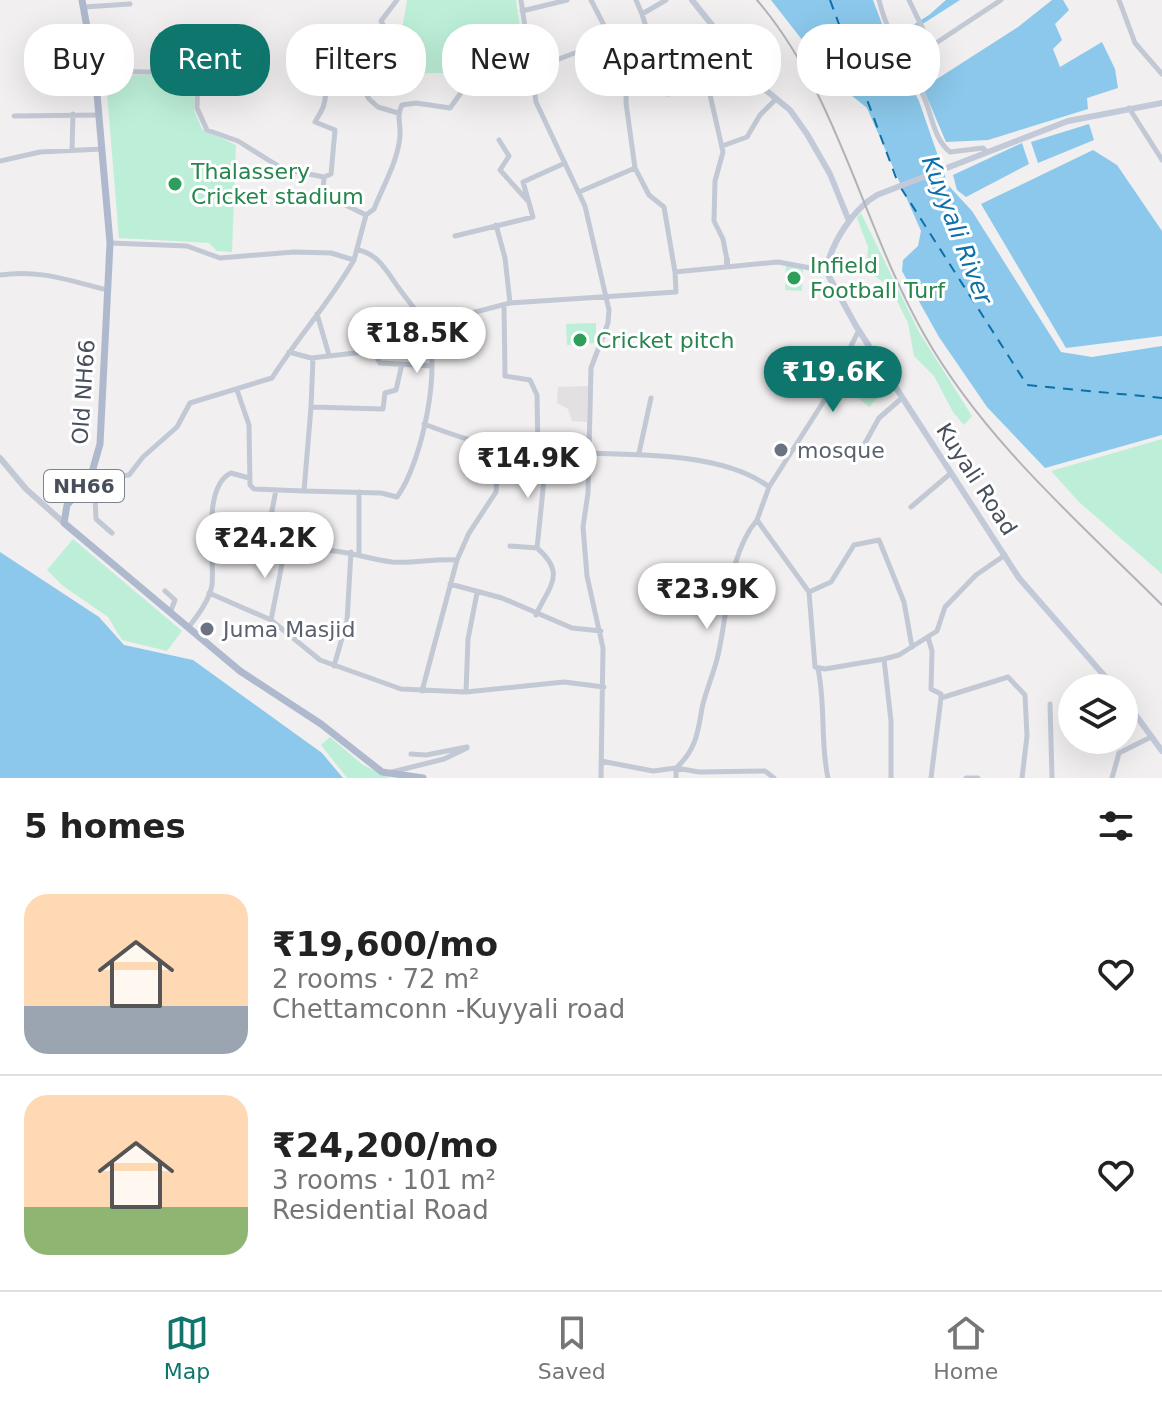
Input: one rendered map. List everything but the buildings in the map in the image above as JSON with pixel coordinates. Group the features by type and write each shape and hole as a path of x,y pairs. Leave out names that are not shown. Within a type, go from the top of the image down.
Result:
{"main road":[{"path":"692,0 712,24"},
{"name":"Old NH66","path":"83,4 87,24"},
{"name":"Old NH66","path":"64,523 67,505 87,482 100,444 110,243 97,96"},
{"path":"773,96 790,110 818,152 849,221"},
{"path":"826,271 849,221 863,203 899,185 1068,121 1128,107 1162,103"},
{"name":"Kuyali Road","path":"826,271 902,398 1032,596 1102,674"},
{"name":"NH66","path":"64,523 240,671 388,773 423,778"},
{"path":"1138,719 1162,751"}],"street":[{"path":"383,24 381,21 397,0"},
{"path":"521,0 524,24"},
{"path":"522,11 567,0"},
{"path":"559,58 593,46 608,33 591,0"},
{"path":"636,0 645,24"},
{"path":"642,14 666,0"},
{"path":"879,0 893,39 922,91 940,142 950,152 983,148 987,152"},
{"path":"909,0 920,24"},
{"path":"940,40 1001,0"},
{"path":"1119,0 1135,43 1162,74"},
{"path":"83,4 130,4"},
{"path":"134,72 198,73 197,108 207,130 238,141 283,169 324,177 331,174 335,135 332,127 315,122 323,108 324,96"},
{"path":"367,96 378,107 398,113"},
{"path":"112,533 96,519 95,496 87,482 129,475 143,457 177,427 190,403 272,378 335,294 359,250 366,215 374,209 396,153 400,132 398,113 402,105 450,108 459,96"},
{"path":"536,96 538,108 579,192 595,237 609,317 591,368 590,454 583,547 601,631 604,687 601,778"},
{"path":"426,325 507,304 676,292 664,207 649,195 635,168 626,96"},
{"path":"710,96 722,146 714,221 723,239 727,263"},
{"path":"722,146 747,137 760,115 776,99"},
{"path":"1128,107 1162,160"},
{"path":"72,150 73,114"},
{"path":"14,116 99,115"},
{"path":"499,140 509,156 500,170 528,200"},
{"path":"0,161 40,152 102,148"},
{"path":"455,236 533,217 523,182 565,163"},
{"path":"579,192 635,168"},
{"path":"324,177 323,194 366,215"},
{"path":"496,225 505,258 505,376 519,376 535,387 543,497 537,548"},
{"path":"110,243 187,246 220,258 294,252 331,253 354,260"},
{"path":"237,390 249,425 249,478 254,489 381,493 393,499 400,494 424,424 432,366 426,325 382,264 359,250"},
{"path":"675,272 727,263 778,262 826,271"},
{"path":"0,275 25,271 50,274 108,290"},
{"path":"317,314 329,355"},
{"path":"676,778 676,768 684,761 701,731 702,710 718,657 727,593 769,487 822,404 859,330"},
{"path":"289,352 313,358 373,351 380,363 432,366"},
{"path":"304,491 313,358"},
{"path":"311,407 383,409 385,393 396,390 402,364"},
{"path":"639,453 651,398"},
{"path":"864,445 879,418 902,398"},
{"path":"424,424 454,436 538,452 639,453 713,465 748,475 769,487"},
{"path":"422,691 457,560 469,533 496,492 499,445"},
{"path":"0,458 26,489 64,523"},
{"path":"911,507 952,473"},
{"path":"187,629 209,593 211,524 219,490 227,474 249,478"},
{"path":"276,490 266,542 321,544 321,550 351,552 393,562 428,558 457,560"},
{"path":"359,492 359,554"},
{"path":"757,520 809,592 825,726 821,749 828,778"},
{"path":"809,592 831,582 854,545 879,540 904,602 912,647"},
{"path":"271,620 283,559 281,542"},
{"path":"510,546 537,548 549,559 553,582 536,615"},
{"path":"334,665 347,621 351,552"},
{"path":"818,669 884,659 912,647 937,631 945,607 976,575 1005,555"},
{"path":"450,584 502,598 572,628 601,631"},
{"path":"165,591 175,600 170,614"},
{"path":"209,593 271,620 309,653 382,684 422,691 466,692 558,682 604,687"},
{"path":"466,692 468,639 477,593"},
{"path":"928,637 932,651 931,689 941,694 931,778"},
{"path":"884,659 891,721 891,778"},
{"path":"941,698 1008,677 1025,695 1027,736 1022,778"},
{"path":"1050,704 1052,778"},
{"path":"1112,778 1119,753 1151,737"},
{"path":"388,773 444,759 467,748 464,745 434,754 411,754"},
{"path":"601,761 653,771 676,768 699,772 769,771 774,778"},
{"path":"966,778 978,778"}],"shaded area":[{"path":"588,386 587,422 572,421 568,409 557,403 558,387"}],"green space":[{"path":"407,0 516,0 520,24 442,24 442,73 426,73 426,24 403,24"},
{"name":"Thalassery Cricket stadium","path":"134,75 150,75 150,96 194,96 194,110 202,129 236,145 232,252 217,251 209,243 119,238 107,96 134,96"},
{"path":"861,213 919,332 972,416 964,425 953,412 934,376 914,356 908,323 890,287 866,270 868,247 857,218"},
{"name":"Infield Football Turf","path":"786,266 803,267 802,291 785,290"},
{"path":"375,315 382,317 384,343 356,344 352,320"},
{"path":"596,323 596,343 567,345 566,324"},
{"path":"869,352 889,385 869,407 850,391 859,372 853,365"},
{"path":"1162,439 1162,574 1079,502 1051,471"},
{"path":"73,539 182,631 167,651 122,640 108,617 63,586 47,570"},
{"path":"330,737 363,765 390,778 347,778 321,745"}],"water":[{"path":"771,0 873,0 882,24 797,24 797,33"},
{"path":"946,0 960,0 922,24 915,24"},
{"path":"1052,0 1063,0 1069,10 1055,24 1062,40 1053,49 1060,67 1102,42 1115,69 1118,88 1087,98 1088,109 988,140 946,142 926,96 940,96 940,77 1018,27"},
{"name":"Kuyyali River","path":"852,96 916,96 948,185 972,211 1061,352 1092,357 1162,346 1162,435 1045,468 987,407 939,337 902,271 903,260 918,246 921,231 867,108"},
{"path":"1089,124 1094,140 1038,163 1031,142"},
{"path":"1022,143 1029,164 966,197 957,190 953,175"},
{"path":"1093,150 1117,165 1162,231 1162,336 1066,348 981,204"},
{"path":"0,552 99,617 124,645 193,660 322,753 343,778 0,778"}],"ferry route":[{"path":"830,0 898,183"},
{"path":"901,188 1027,385 1162,398"}],"railway":[{"path":"757,0 809,78 830,120 903,294 949,374 976,411 1034,478 1162,605"}],"place":[{"name":"Thalassery Cricket stadium","path":"175,184"},
{"name":"Infield Football Turf","path":"794,278"},
{"name":"Cricket pitch","path":"580,340"},
{"name":"mosque","path":"781,450"},
{"name":"Juma Masjid","path":"207,629"}]}
